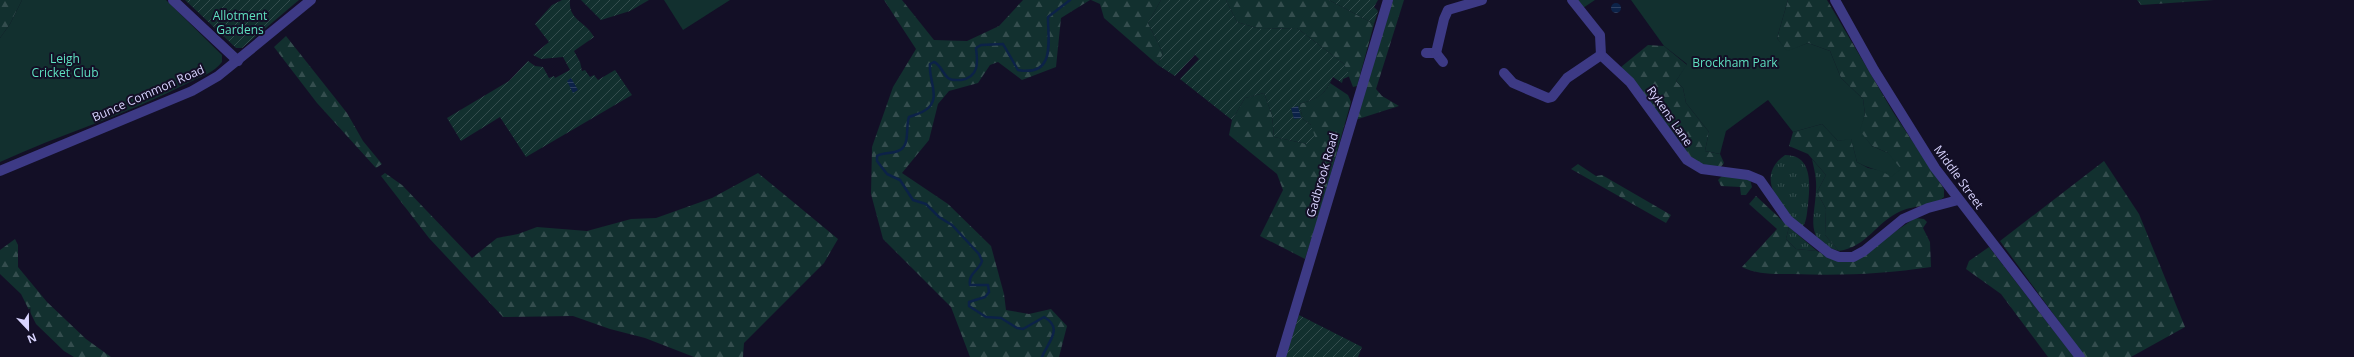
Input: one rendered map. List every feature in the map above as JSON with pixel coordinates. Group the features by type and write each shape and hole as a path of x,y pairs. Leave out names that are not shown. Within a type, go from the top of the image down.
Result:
{"street":[{"path":"173,0 238,61"},
{"name":"Bunce Common Road","path":"0,171 192,91 218,76 238,61 311,0"},
{"name":"Gadbrook Road","path":"1281,357 1388,0"},
{"path":"1443,62 1431,53 1448,10 1482,0"},
{"path":"1504,73 1512,83 1548,98 1552,97 1567,78 1601,55 1600,35 1572,0"},
{"name":"Middle Street","path":"1835,0 1906,122 1958,200 2036,297 2080,357"},
{"name":"Rykens Lane","path":"1601,55 1630,82 1687,160 1702,170 1748,175 1760,180 1788,220 1834,255 1839,257 1853,257 1864,251 1903,219 1928,208 1958,200"}],"green space":[{"path":"0,0 22,0 10,24 0,38"},
{"name":"Leigh Cricket Club","path":"22,0 166,0 222,55 222,62 210,72 163,95 0,162 0,38 10,24"},
{"name":"Allotment Gardens","path":"185,0 299,0 242,48 236,48"},
{"path":"562,0 570,0 570,7 574,16 594,37 574,51 580,62 582,71 585,70 590,77 594,75 598,80 615,70 632,95 526,157 500,117 461,141 447,118 509,81 528,61 535,66 543,67 549,78 554,76 555,78 570,70 563,57 541,59 533,55 549,42 535,24 552,5"},
{"path":"581,0 649,0 630,11 601,20"},
{"path":"664,0 730,0 683,30"},
{"path":"884,0 902,0 934,40 967,41 999,26 1023,0 1090,0 1061,18 1056,67 1022,80 998,62 990,65 978,83 949,91 938,104 929,140 902,173 948,204 991,246 1004,294 1006,310 1029,314 1051,309 1067,326 1059,357 970,357 951,307 883,239 871,194 872,147 893,87 916,49"},
{"path":"1091,0 1161,0 1148,23 1163,53 1158,65 1104,18 1100,4"},
{"path":"1161,0 1226,0 1237,22 1260,29 1297,28 1344,64 1350,76 1343,79 1342,83 1333,77 1324,92 1316,98 1299,104 1303,119 1311,125 1315,137 1307,144 1274,137 1272,115 1264,93 1245,98 1232,120 1180,79 1199,59 1195,55 1175,76 1158,65 1163,53 1148,23"},
{"path":"1226,0 1329,0 1374,24 1357,86 1353,87 1344,64 1297,28 1260,29 1237,22"},
{"path":"1329,0 1378,0 1374,7 1378,11 1374,24"},
{"path":"1393,0 1404,0 1376,89 1382,96 1399,106 1355,120"},
{"path":"1577,0 1595,0 1583,8"},
{"name":"Brockham Park","path":"1631,0 1788,0 1777,38 1787,51 1808,43 1830,51 1841,78 1863,99 1865,114 1860,131 1872,146 1888,153 1901,169 1891,177 1883,172 1857,162 1851,139 1838,141 1822,124 1793,132 1768,100 1726,131 1720,154 1705,151 1709,132 1686,103 1683,88 1676,81 1687,64 1664,46"},
{"path":"1788,0 1827,0 1893,112 1944,189 1944,197 1940,200 1935,203 1901,211 1885,221 1857,245 1849,249 1839,251 1825,235 1826,209 1817,192 1826,175 1808,154 1789,146 1793,132 1822,124 1838,141 1851,138 1857,162 1868,168 1884,171 1888,153 1872,146 1859,131 1865,114 1863,99 1841,78 1830,51 1808,43 1787,52 1777,38"},
{"path":"2137,0 2214,0 2141,5"},
{"path":"286,36 347,113 363,141 382,164 376,168 317,103 274,47"},
{"path":"1648,45 1664,46 1687,65 1676,81 1683,88 1686,103 1709,132 1705,151 1720,154 1724,163 1720,168 1702,166 1685,156 1621,67"},
{"path":"1330,83 1348,95 1351,102 1305,259 1260,236 1283,190 1277,174 1229,135 1232,120 1245,98 1264,93 1272,115 1274,137 1307,144 1311,125 1303,119 1299,104 1321,95"},
{"path":"1785,155 1794,156 1801,160 1808,172 1809,197 1806,219 1803,226 1799,225 1784,209 1773,191 1771,173 1776,164"},
{"path":"1812,159 1826,175 1817,192 1826,209 1825,235 1839,251 1828,247 1820,241 1816,235 1813,219 1816,182"},
{"path":"2104,161 2139,214 2185,327 2131,357 2085,357 2000,241"},
{"path":"1578,164 1596,176 1602,175 1671,215 1666,223 1571,169"},
{"path":"385,173 402,185 472,258 497,238 518,234 537,227 587,231 631,219 656,218 712,198 758,173 838,239 824,263 744,343 743,357 694,357 645,338 610,329 573,316 503,317 429,238 381,176"},
{"path":"1722,176 1750,179 1752,187 1746,195 1741,195 1740,187 1721,186 1718,180"},
{"path":"1756,196 1789,227 1786,239 1796,249 1817,251 1836,261 1893,233 1915,218 1924,219 1927,222 1923,228 1930,242 1931,267 1880,273 1845,275 1773,274 1748,270 1742,267 1777,229 1749,204"},
{"path":"1789,227 1817,251 1796,249 1786,239"},
{"path":"15,239 18,245 18,267 47,302 86,339 111,357 74,357 64,351 36,324 21,294 0,274 0,250"},
{"path":"1989,247 2074,357 2048,357 2001,294 1966,269 1969,261"},
{"path":"1299,315 1362,347 1358,357 1285,357"}],"water":[{"path":"1614,3 1618,3 1620,4 1620,12 1614,13 1611,10 1611,6"},
{"path":"571,78 578,90 573,93 567,81"},
{"path":"1298,106 1301,118 1294,119 1291,108"}],"waterway":[{"path":"1042,357 1053,336 1054,331 1050,321 1044,317 1023,329 1017,328 1001,318 986,317 969,306 969,302 985,297 989,292 988,285 970,285 972,275 982,261 979,254 952,225 939,217 926,204 913,200 900,180 887,174 877,161 877,156 902,149 906,141 909,117 924,111 930,107 933,102 934,96 930,64 934,62 936,63 950,79 961,80 971,76 974,73 977,64 976,48 981,45 1003,44 1018,70 1030,71 1039,68 1044,63 1049,46 1048,17 1070,0"}]}
